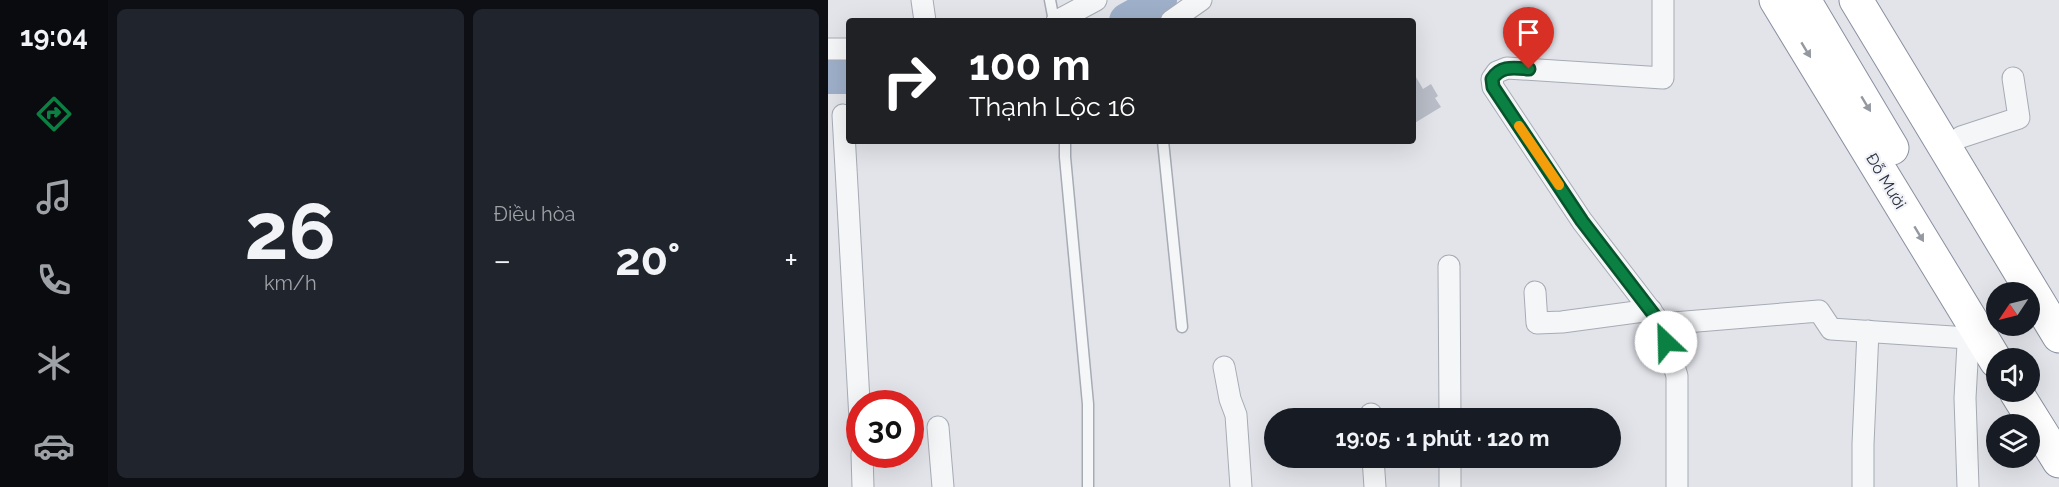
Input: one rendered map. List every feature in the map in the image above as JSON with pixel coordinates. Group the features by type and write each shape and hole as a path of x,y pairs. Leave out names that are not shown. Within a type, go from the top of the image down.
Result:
{"highway":[{"name":"Đỗ Mười","path":"1776,0 1983,326 2008,348"},
{"name":"Đỗ Mười","path":"1804,0 1983,326 1991,348"},
{"path":"1856,0 2059,336"},
{"path":"1878,0 2059,295"},
{"path":"2029,402 2059,461"},
{"path":"2035,402 2059,427"}],"street":[{"path":"922,0 925,18"},
{"path":"1062,18 1096,0"},
{"path":"1663,0 1663,78 1507,68 1497,72 1492,79 1493,87 1582,221 1656,317 1677,376 1677,487"},
{"path":"828,50 846,49"},
{"path":"1961,137 2019,118 2013,78"},
{"path":"840,115 858,390"},
{"path":"1449,266 1450,408"},
{"path":"1535,292 1537,323 1819,311 1832,329 1868,332 1983,326 1965,398 1968,487"},
{"path":"1863,487 1868,332"},
{"path":"1224,367 1230,399 1236,415 1241,487"},
{"path":"938,427 943,487"},
{"path":"862,468 863,487"},
{"path":"1374,468 1375,487"},
{"path":"1450,468 1450,487"}],"lane":[{"path":"1050,0 1055,18"},
{"path":"1065,144 1088,404 1088,487"},
{"path":"1163,144 1182,327"}],"building":[{"path":"1416,77 1423,89 1431,84 1438,96 1435,98 1441,107 1416,122"}],"waterway":[{"path":"1132,18 1159,0"},
{"path":"828,76 846,76"}],"slow traffic":[{"path":"1519,126 1559,185"}],"route":[{"path":"1529,69 1507,68 1497,72 1492,79 1493,87 1582,221 1661,324 1666,342"}]}
